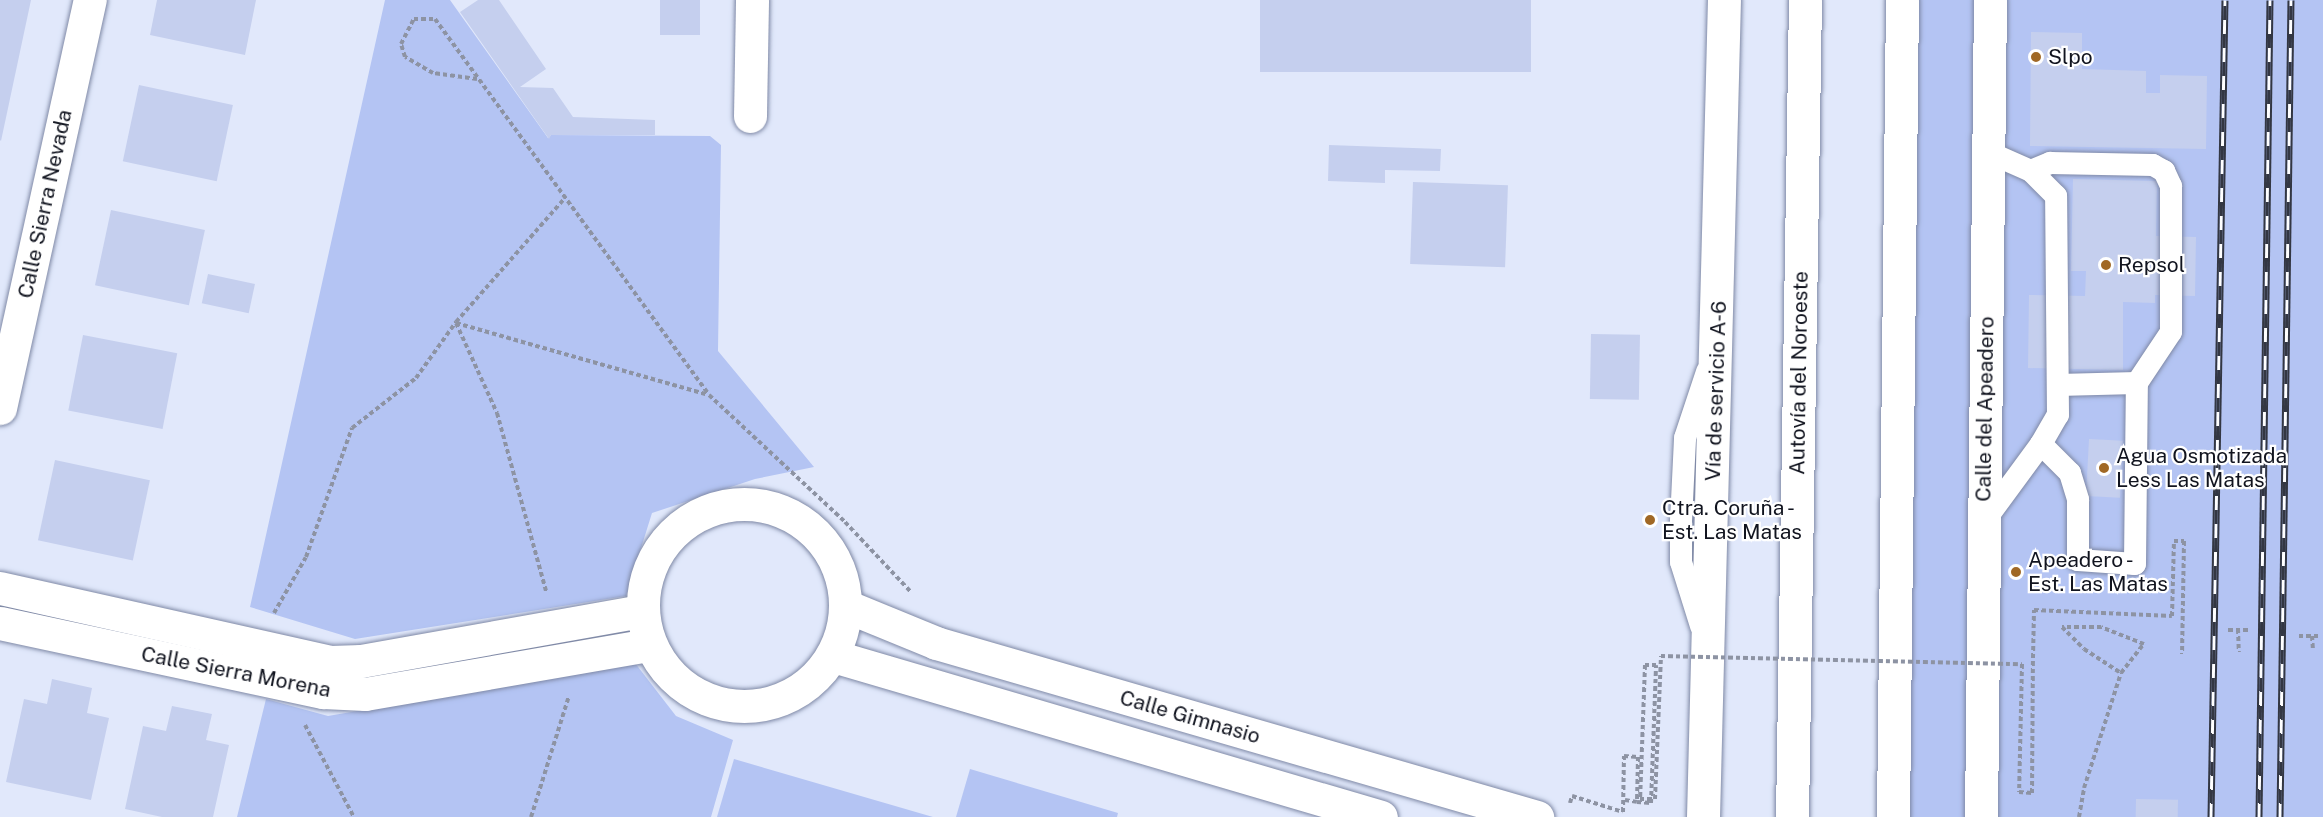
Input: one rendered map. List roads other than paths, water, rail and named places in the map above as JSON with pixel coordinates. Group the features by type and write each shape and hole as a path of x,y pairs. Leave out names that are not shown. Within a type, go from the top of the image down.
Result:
{"main road":[{"name":"Calle Sierra Nevada","path":"0,408 90,0"},
{"path":"750,116 752,0"},
{"name":"Vía de servicio A-6","path":"1703,817 1724,0"},
{"name":"Autovía del Noroeste","path":"1792,817 1804,0"},
{"path":"1893,817 1902,0"},
{"name":"Calle del Apeadero","path":"1981,817 1990,0"},
{"path":"742,504 774,508 803,523 826,545 841,575 846,606 842,633 833,656 812,681 785,698 754,706 722,705 692,693 676,679 650,645 643,610 646,579 659,549 691,520 710,510 742,504"},
{"name":"Calle Sierra Morena","path":"0,588 330,662 361,661 643,610"},
{"name":"Calle Gimnasio","path":"846,606 936,643 1537,817"},
{"name":"Calle Sierra Morena","path":"0,622 323,692 365,694 650,645"},
{"name":"Calle Gimnasio","path":"833,656 1381,817"},
{"path":"1687,817 1703,777"}],"lane":[{"path":"1983,523 2041,444 2058,415 2056,196 2031,171 1988,152"},
{"path":"2031,171 2050,163 2153,165 2164,171 2171,186 2171,332 2137,383 2135,564 2078,560 2078,500 2070,473 2041,444"},
{"path":"2058,385 2137,383"}],"railway":[{"path":"2211,817 2225,0"},
{"path":"2259,817 2270,0"},
{"path":"2280,817 2291,0"}],"place":[{"name":"Slpo","path":"2036,57"},
{"name":"Repsol","path":"2106,265"},
{"name":"Agua Osmotizada Less Las Matas","path":"2104,468"},
{"name":"Ctra. Coruña - Est. Las Matas","path":"1650,520"},
{"name":"Apeadero - Est. Las Matas","path":"2016,572"}]}
